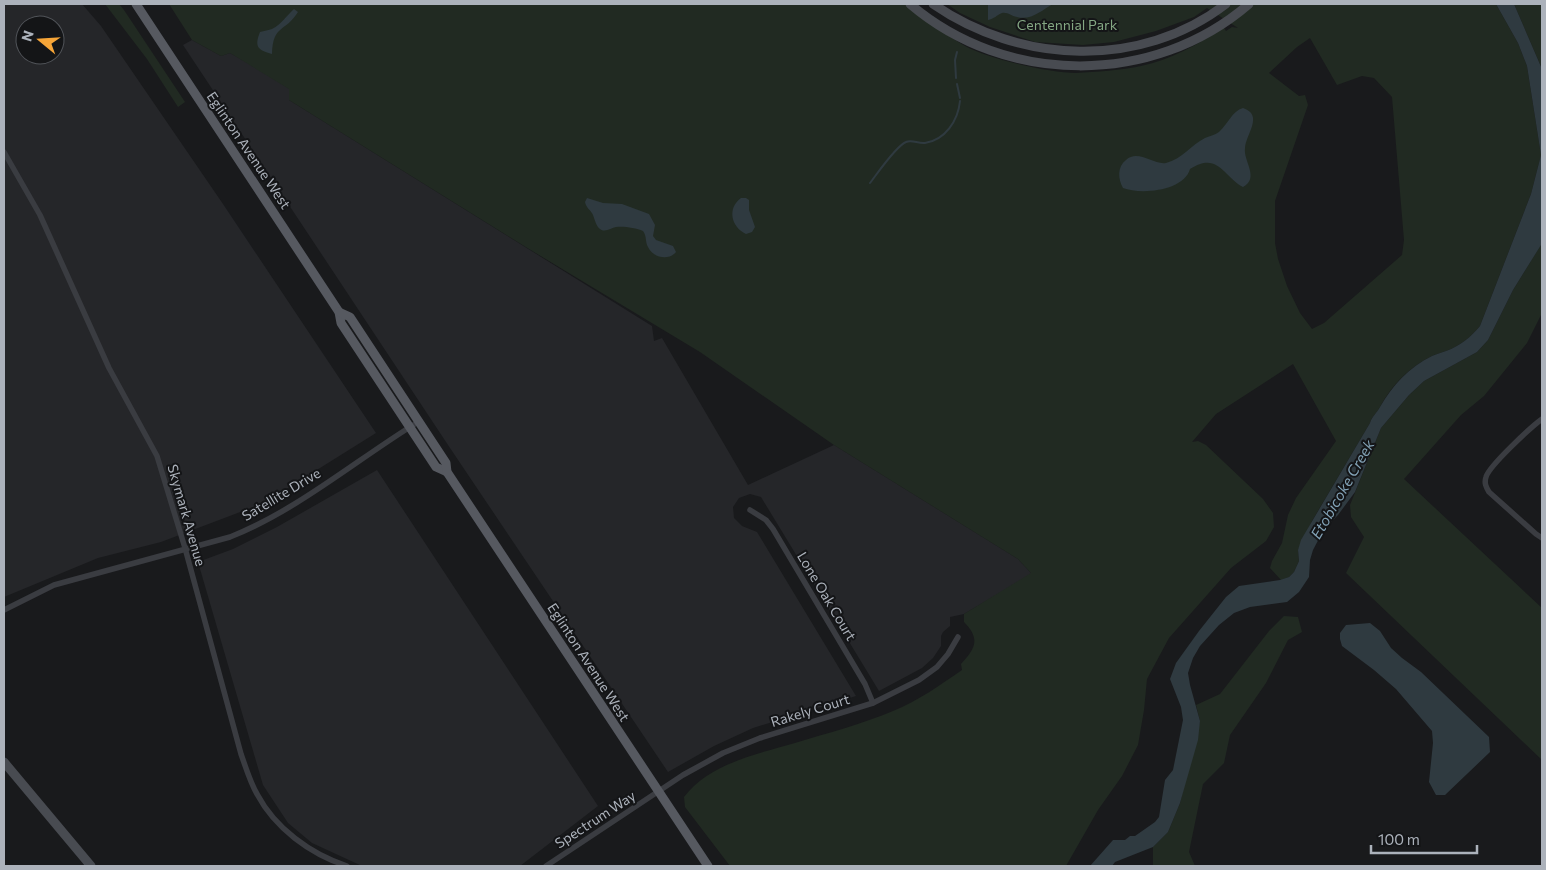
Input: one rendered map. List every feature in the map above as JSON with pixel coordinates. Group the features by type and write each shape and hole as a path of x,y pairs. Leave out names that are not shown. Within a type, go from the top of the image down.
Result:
{"main road":[{"name":"Eglinton Avenue West","path":"136,4 339,312 341,323 436,467 447,472"},
{"name":"Eglinton Avenue West","path":"339,312 350,317 446,463 447,472 708,866"}],"street":[{"path":"910,4 932,21 978,47 1040,64 1074,66 1107,65 1167,52 1209,32 1250,4"},
{"path":"933,4 971,26 1006,40 1042,49 1085,52 1120,48 1163,37 1203,19 1226,4"},
{"name":"Skymark Avenue","path":"4,152 40,215 109,368 157,456 185,548 241,754 258,796 287,832 308,848 347,866"},
{"path":"1542,419 1495,465 1487,474 1485,480 1489,492 1542,538"},
{"name":"Satellite Drive","path":"4,610 54,584 230,537 254,527 295,503 418,422"},
{"name":"Lone Oak Court","path":"750,510 766,520 773,529 865,684 873,703"},
{"name":"Rakely Court","path":"658,792 683,775 731,749 760,738 873,703 919,680 937,667 958,638"},
{"path":"4,762 91,866"},
{"name":"Spectrum Way","path":"546,866 658,792"}],"shaded area":[{"path":"4,4 82,4 101,26 223,204 376,433 264,503 161,542 98,558 4,597"},
{"path":"192,40 221,56 230,53 290,89 289,100 652,326 654,341 662,338 748,485 834,445 1018,559 1032,574 964,614 950,617 950,626 943,632 941,646 933,658 922,668 879,691 761,497 750,494 739,498 733,507 734,518 742,526 757,532 856,696 753,728 714,746 668,772 450,448 183,45"},
{"path":"377,470 598,806 520,866 362,866 312,843 288,823 263,785 198,562 233,549 277,527"}],"green space":[{"path":"105,4 119,4 124,10 185,102 178,107 147,59"},
{"name":"Centennial Park","path":"169,4 906,4 927,21 976,51 1019,64 1051,71 1076,73 1126,69 1163,60 1184,51 1224,28 1226,31 1232,27 1238,28 1207,8 1194,17 1156,31 1114,42 1083,45 1035,42 990,27 960,13 947,4 1496,4 1518,43 1527,66 1541,155 1531,194 1480,326 1461,344 1424,360 1408,371 1384,399 1312,521 1298,550 1299,561 1294,572 1289,577 1281,580 1270,568 1272,561 1282,543 1288,515 1296,498 1336,441 1293,364 1216,414 1192,442 1198,441 1206,445 1263,499 1273,513 1274,527 1266,541 1231,568 1169,638 1147,679 1138,745 1122,776 1098,810 1066,866 730,866 685,807 684,797 694,786 720,768 750,756 869,720 902,707 929,692 962,670 961,664 973,649 973,634 964,622 964,614 1031,573 1018,559 834,445 700,352 529,249 289,100 289,89 230,53 221,56 192,40","holes":["1310,38 1337,85 1362,76 1374,78 1392,97 1404,240 1402,255 1324,323 1312,329 1300,313 1287,286 1275,243 1275,201 1308,105 1305,95 1299,96 1269,73 1297,47"]},
{"path":"1514,4 1542,4 1542,69"},
{"path":"1542,243 1542,313 1527,343 1484,396 1461,415 1404,479 1542,608 1542,760 1346,573 1364,537 1351,517 1350,505 1381,428 1409,395 1424,381 1477,352 1488,340 1513,290"},
{"path":"1284,616 1298,617 1302,632 1288,640 1266,683 1230,735 1224,763 1203,784 1189,852 1195,866 1153,866 1153,847 1168,832 1180,803 1200,721 1196,705 1220,694 1269,631"}],"water":[{"path":"988,4 1053,4 1027,18 1002,13 988,20"},
{"name":"Etobicoke Creek","path":"1496,4 1514,4 1542,69 1542,243 1513,290 1488,340 1477,352 1424,381 1409,395 1381,428 1355,492 1338,515 1324,529 1313,550 1310,560 1309,577 1299,592 1287,602 1250,607 1234,613 1219,625 1200,646 1193,658 1188,673 1200,721 1198,740 1180,803 1168,832 1153,847 1115,862 1112,866 1090,866 1113,840 1125,840 1130,836 1135,836 1159,817 1165,780 1173,770 1183,720 1181,707 1170,679 1176,663 1199,631 1226,597 1239,586 1280,580 1289,577 1294,572 1299,561 1298,550 1301,540 1372,418 1390,392 1409,371 1424,360 1461,344 1480,326 1531,194 1541,155 1527,66 1518,43"},
{"path":"294,9 298,12 277,33 272,54 260,49 257,41 260,32 275,27"},
{"path":"1243,108 1249,111 1253,120 1245,148 1251,174 1248,183 1243,187 1220,167 1207,163 1199,164 1190,169 1180,182 1171,187 1151,191 1123,188 1119,173 1121,166 1126,160 1135,156 1161,163 1172,161 1200,141 1219,132 1233,115"},
{"path":"587,198 603,203 622,204 649,214 655,225 653,236 656,240 673,246 676,252 669,257 657,256 650,251 644,233 640,230 623,227 606,230 600,229 587,207 585,202"},
{"path":"741,198 749,200 749,210 755,227 752,232 746,234 737,227 732,212"},
{"path":"1370,623 1380,631 1391,648 1421,672 1489,737 1490,752 1445,795 1436,795 1429,782 1433,743 1432,731 1396,689 1342,646 1340,633 1346,625"}],"waterway":[{"path":"956,78 955,60 957,52"},
{"path":"957,84 960,98"},
{"path":"870,183 892,154 906,142 925,143 944,134 956,116 960,101"}]}
